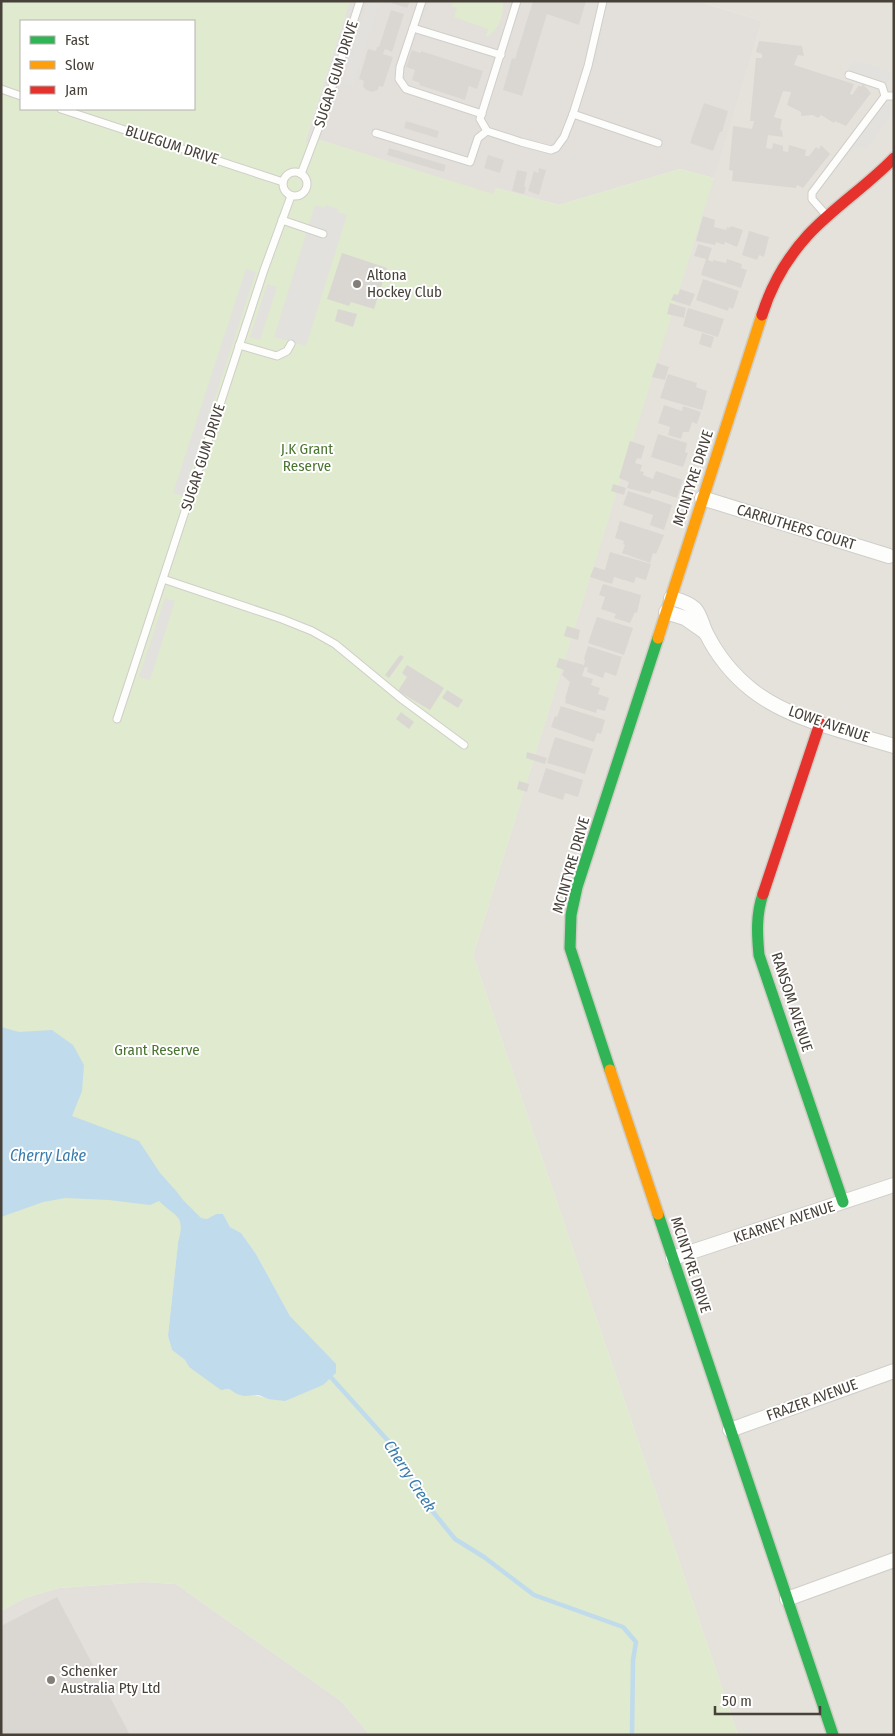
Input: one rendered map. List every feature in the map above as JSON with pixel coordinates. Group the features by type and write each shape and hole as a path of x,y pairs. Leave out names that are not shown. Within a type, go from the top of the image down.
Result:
{"street":[{"name":"MCINTYRE DRIVE","path":"833,1735 577,971 571,951 570,920 702,498 767,299 780,272 808,235 828,216 869,184 894,158"},
{"name":"CARRUTHERS COURT","path":"702,498 889,556"},
{"name":"LOWE AVENUE","path":"671,598 682,601 695,609 706,632 731,670 753,691 782,709 894,746"},
{"name":"LOWE AVENUE","path":"666,612 685,618 706,632"},
{"name":"RANSOM AVENUE","path":"820,723 759,905 757,932 759,955 843,1202"},
{"name":"KEARNEY AVENUE","path":"674,1258 894,1185"},
{"name":"FRAZER AVENUE","path":"730,1430 894,1371"},
{"path":"787,1599 894,1560"}],"lane":[{"name":"SUGAR GUM DRIVE","path":"301,174 320,124 360,1"},
{"path":"422,1 400,67 399,80 406,90 482,114"},
{"path":"517,1 480,119 487,131 551,150 556,148 564,136 573,114 588,66 603,1"},
{"path":"413,28 501,55"},
{"path":"849,75 882,86 885,96"},
{"path":"1,89 20,96"},
{"path":"885,96 894,96"},
{"path":"828,216 812,199 812,192 885,96"},
{"name":"BLUEGUM DRIVE","path":"64,110 283,182"},
{"path":"573,114 658,143"},
{"path":"376,133 470,162 478,138 487,131"},
{"path":"296,172 301,174 306,181 306,189 300,195 291,196 283,188 283,182 286,177 296,172"},
{"name":"SUGAR GUM DRIVE","path":"117,719 239,345 291,196"},
{"path":"282,220 323,234"},
{"path":"239,345 277,356 287,351 291,344"},
{"path":"163,579 312,631 335,644 403,700 464,746"}],"shaded area":[{"path":"350,1 698,1 762,21 714,178 680,169 559,205 496,188 494,195 307,136"},
{"path":"350,1 355,1 310,143 306,141"},
{"path":"369,1 380,1 353,86 343,83"},
{"path":"698,1 894,1 894,1735 738,1735 473,955 762,21"},
{"path":"852,60 892,72 889,82 849,70"},
{"path":"884,104 894,105 894,111 867,148 852,146"},
{"path":"315,205 324,208 326,205 338,209 338,212 347,215 306,346 274,337"},
{"path":"246,269 256,272 183,496 173,493"},
{"path":"267,284 277,287 260,340 250,337"},
{"path":"165,598 175,601 150,680 139,677"},
{"path":"143,1582 176,1584 341,1701 370,1735 1,1735 1,1611 25,1598 59,1588"}],"green space":[{"path":"1,1 350,1 307,136 493,194 496,188 559,205 680,169 714,178 473,955 738,1735 370,1735 341,1701 176,1584 143,1582 59,1588 25,1598 1,1611","holes":["216,1214 223,1214 230,1227 241,1233 256,1254 290,1316 306,1333 323,1385 268,1399 239,1394 229,1389 225,1390 189,1367 185,1360 172,1350 168,1336 178,1243 201,1218 207,1219"]},
{"path":"453,1 503,1 503,11 494,31 486,37 488,29 454,17 457,8 451,6"}],"water":[{"name":"Cherry Lake","path":"1,1027 19,1032 52,1030 73,1045 84,1065 82,1091 72,1116 139,1141 160,1173 201,1218 207,1219 216,1214 223,1214 230,1227 241,1233 256,1254 290,1316 336,1364 336,1373 323,1385 285,1401 268,1399 259,1395 244,1396 229,1389 221,1390 189,1367 185,1360 172,1350 168,1336 181,1227 180,1221 175,1214 159,1201 150,1205 109,1200 65,1198 43,1202 1,1217"}],"building":[{"path":"392,1 410,1 407,8 391,3"},
{"path":"533,1 586,1 579,25 547,14 522,96 503,90 512,58 515,59"},
{"path":"391,10 404,14 392,52 385,49 383,54 393,57 383,87 379,86 378,90 372,92 366,90 363,86 364,81 359,79 368,49 376,51 377,47 379,47"},
{"path":"759,41 802,46 804,56 798,55 794,65 854,84 850,94 852,95 859,85 861,87 863,84 871,93 846,126 835,121 834,123 821,115 818,118 813,115 801,116 801,112 787,105 791,92 783,91 774,117 782,119 780,130 782,130 783,137 768,135 766,148 772,149 773,143 783,146 783,151 788,152 789,145 806,150 805,156 809,156 816,147 819,149 821,145 830,154 803,188 797,185 796,188 732,181 733,171 729,170 733,126 752,129 754,121 750,121 756,58 762,58 762,54 756,52"},
{"path":"412,50 421,53 421,51 483,71 477,89 469,86 465,100 419,85 420,83 412,80 415,70 406,67"},
{"path":"704,103 728,111 722,132 720,132 713,151 690,143"},
{"path":"406,121 439,131 437,138 404,128"},
{"path":"389,148 446,165 444,172 387,155"},
{"path":"488,155 504,160 500,173 484,168"},
{"path":"539,168 546,170 539,195 528,191 534,171 538,173"},
{"path":"517,170 527,172 524,194 512,191"},
{"path":"703,216 715,220 714,227 726,230 727,227 730,228 731,226 743,230 737,247 725,242 724,245 716,242 715,245 696,241"},
{"path":"749,231 769,237 764,257 759,255 757,260 742,255"},
{"path":"698,244 712,248 708,260 726,263 727,259 742,264 741,268 747,270 741,288 701,275 706,259 694,256"},
{"name":"Altona Hockey Club","path":"342,253 387,268 374,309 351,302 349,306 327,299"},
{"path":"703,279 739,291 733,309 729,307 728,311 696,300"},
{"path":"680,289 695,294 690,306 671,300 674,294 678,295"},
{"path":"670,303 686,308 684,318 667,314"},
{"path":"688,308 724,319 718,337 683,326"},
{"path":"338,309 357,314 353,327 335,321"},
{"path":"702,333 714,337 711,348 699,344"},
{"path":"657,363 669,367 665,380 652,377"},
{"path":"668,374 697,383 696,387 707,391 702,410 660,398"},
{"path":"664,405 682,411 683,406 701,412 697,424 692,422 689,432 683,432 681,439 668,435 670,427 658,423"},
{"path":"658,434 687,443 685,452 688,453 683,467 651,457"},
{"path":"630,441 645,446 641,459 637,458 635,463 642,465 640,471 644,472 643,475 653,479 656,471 683,480 677,498 652,490 650,494 627,488 629,482 619,478"},
{"path":"613,484 626,488 624,495 611,491"},
{"path":"628,491 672,505 664,530 650,525 653,515 623,505"},
{"path":"620,521 664,535 656,554 653,553 650,563 622,553 625,545 623,544 624,541 615,538"},
{"path":"610,552 651,564 646,580 636,577 634,583 614,577 612,584 590,577 594,567 605,570"},
{"path":"603,584 641,595 637,613 635,612 630,623 614,618 616,614 601,609 605,597 599,595"},
{"path":"597,617 633,628 624,655 588,643"},
{"path":"567,626 580,630 578,640 564,636"},
{"path":"588,646 622,657 616,676 605,672 603,678 587,672 588,668 585,667 582,676 593,679 591,685 600,688 598,694 609,698 605,711 597,709 596,713 565,703 570,682 562,675 564,670 556,667 559,658 584,665"},
{"path":"400,655 404,657 389,678 385,675"},
{"path":"407,665 444,688 430,710 398,691 407,677 402,673"},
{"path":"447,690 463,700 458,708 442,698"},
{"path":"561,706 605,720 601,734 597,733 594,742 551,727"},
{"path":"401,712 414,722 409,729 396,719"},
{"path":"555,737 593,749 585,774 547,763"},
{"path":"527,752 547,758 545,764 526,758"},
{"path":"546,768 583,780 578,797 565,793 563,800 538,792"},
{"path":"519,781 529,784 527,792 517,789"},
{"name":"Schenker Australia Pty Ltd","path":"57,1597 130,1735 1,1735 1,1626"}],"waterway":[{"name":"Cherry Creek","path":"328,1374 390,1443 429,1507 455,1539 484,1557 534,1595 623,1627 636,1642 633,1660 632,1735"}],"traffic: fast":[{"path":"610,1070 570,948 571,915 577,887 658,638"},
{"path":"763,894 758,924 759,955 843,1202"},
{"path":"658,1214 833,1735"}],"traffic: slow":[{"path":"658,638 762,315"},
{"path":"610,1070 658,1214"}],"traffic: jam":[{"path":"762,315 780,273 800,244 829,215 894,158"},
{"path":"763,894 820,723"}],"place":[{"name":"Altona Hockey Club","path":"357,284"},
{"name":"Schenker Australia Pty Ltd","path":"51,1680"}],"park label":[{"name":"J.K Grant Reserve","path":"307,458"},
{"name":"Grant Reserve","path":"157,1050"}]}
